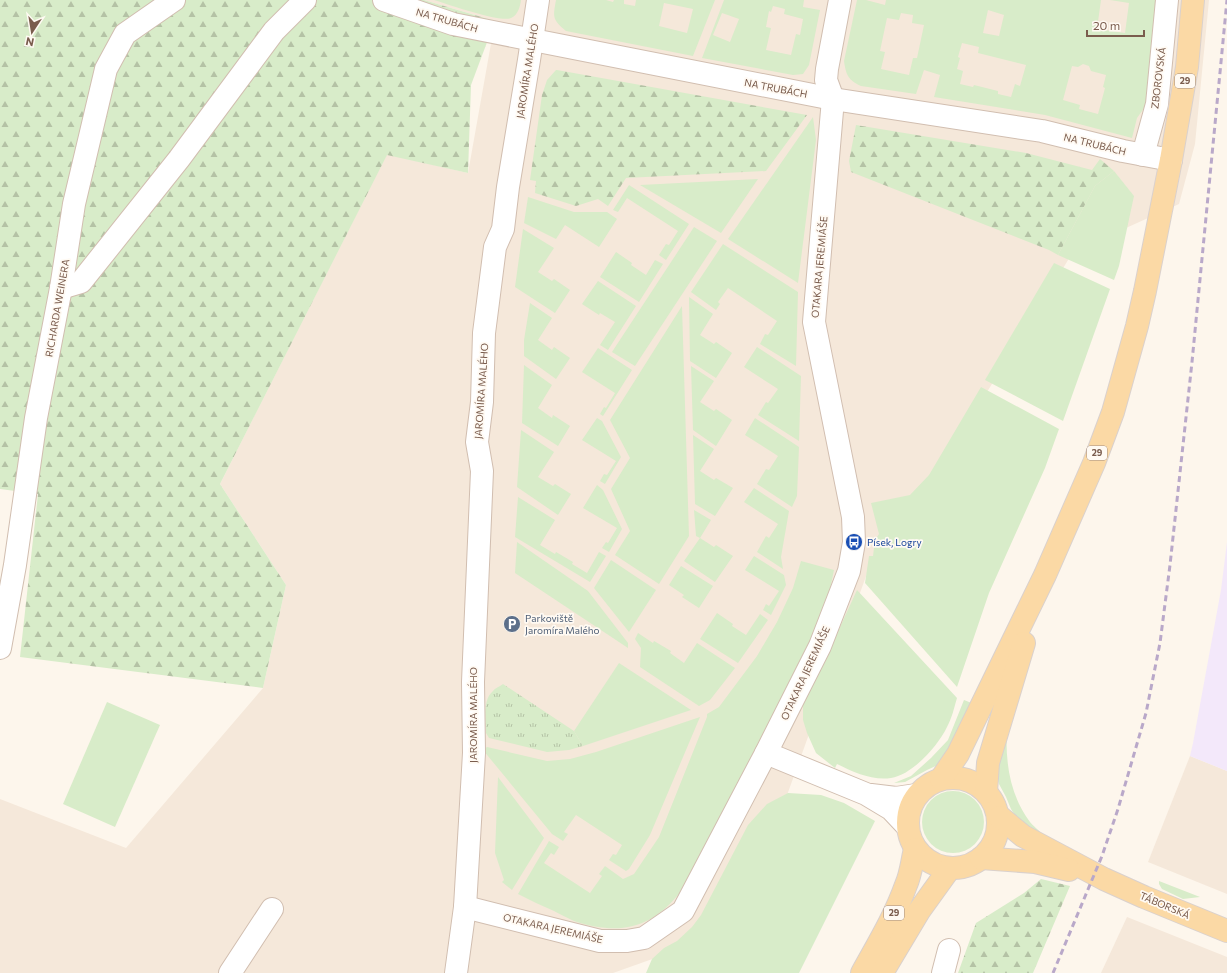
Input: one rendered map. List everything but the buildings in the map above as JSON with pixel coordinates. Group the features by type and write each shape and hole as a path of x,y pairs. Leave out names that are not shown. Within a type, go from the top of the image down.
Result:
{"main road":[{"name":"29","path":"941,779 958,754 1045,575 1094,463 1113,412 1137,326 1171,160 1187,67 1193,0"},
{"name":"29","path":"986,792 988,763 1002,712 1045,575"},
{"name":"29","path":"916,795 927,785 941,779 962,779 973,782 986,792 994,802 1000,817"},
{"path":"916,795 909,810 907,826 915,849 933,864 950,868 967,866 981,858 994,842 998,831 1000,817"},
{"name":"TÁBORSKÁ","path":"1000,817 1029,840 1104,879 1227,931"},
{"name":"29","path":"862,973 892,919 900,901 907,883 915,849"},
{"name":"TÁBORSKÁ","path":"981,858 1034,862 1104,879"},
{"name":"29","path":"882,973 919,910 950,868"}],"street":[{"name":"RICHARDA WEINERA","path":"0,648 15,565 36,418 62,288 74,204 106,69 125,34 174,0"},
{"path":"62,288 81,282 179,159 274,31 305,0"},
{"name":"NA TRUBÁCH","path":"384,0 453,24 833,99 1042,131 1123,151 1171,160"},
{"name":"JAROMÍRA MALÉHO","path":"456,973 465,907 474,753 473,682 482,472 477,442 482,402 484,333 495,247 502,229 533,40 538,0"},
{"name":"OTAKARA JEREMIÁŠE","path":"465,907 600,941 627,941 644,938 683,911 820,646 849,571 854,542 852,517 814,322 833,99 826,80 840,0"},
{"name":"ZBOROVSKÁ","path":"1142,155 1157,104 1167,0"},
{"path":"766,753 866,794 891,808 907,826"},
{"path":"866,794 896,798 916,795"},
{"path":"230,973 272,910"},
{"path":"943,973 949,950"}],"shaded area":[{"path":"424,0 1209,0 1195,144 1179,204 1073,252 925,493 891,507 782,809 689,946 613,973 0,973 0,799 126,848 263,688 286,585 220,484 387,154 468,173 495,21"},
{"path":"1227,542 1227,771 1190,756 1221,590"},
{"path":"1190,756 1227,771 1227,894 1148,862"},
{"path":"1127,917 1227,957 1227,973 1101,973"}],"green space":[{"path":"0,0 424,0 495,21 471,85 468,173 387,155 220,484 286,585 263,688 20,657 38,494 0,489"},
{"path":"434,0 521,0 517,13 511,18 505,19 486,16"},
{"path":"556,0 606,0 613,2 614,0 624,0 624,4 635,6 636,0 715,0 693,56 566,31 558,23 554,14","holes":["664,3 693,9 687,33 659,26"]},
{"path":"724,0 804,0 803,7 820,10 809,65 803,74 793,75 702,58","holes":["773,6 785,9 784,14 803,19 800,35 796,34 791,55 766,50 771,28 766,27 769,11 771,12","722,13 739,19 730,42 713,35"]},
{"path":"857,0 866,0 885,5 886,0 1101,0 1097,29 1125,33 1129,3 1110,0 1160,0 1152,97 1137,118 1132,138 1045,115 934,97 940,75 924,70 916,94 861,86 850,79 844,61","holes":["988,10 1004,15 999,36 983,33","901,13 913,15 912,23 924,25 917,58 913,58 909,75 881,69 885,52 880,51 887,18 899,20","962,43 979,47 978,53 1026,65 1020,86 1015,84 1011,97 998,94 998,91 974,85 973,87 960,84 963,71 957,69 960,58 958,57","1083,64 1089,66 1091,71 1106,75 1103,87 1105,88 1098,114 1079,109 1080,105 1063,100 1072,66 1078,67"]},
{"path":"556,70 807,115 766,171 626,178 608,206 598,199 576,206 535,193 536,181 530,180 542,95 547,80"},
{"path":"813,117 816,140 798,283 728,239"},
{"path":"856,125 1026,153 1092,170 1100,159 1114,171 1095,186 1058,255 1049,250 851,172 849,161"},
{"path":"1114,171 1134,196 1119,266 1114,280 1058,255 1095,186"},
{"path":"758,179 721,233 640,185"},
{"path":"629,185 689,224 666,260 659,255 666,244 669,245 678,231 627,198 618,212 613,210"},
{"path":"528,197 574,212 607,212 617,219 599,247 565,225 556,239 524,223"},
{"path":"694,227 717,241 635,366 612,352"},
{"path":"523,229 554,248 538,272 552,281 554,279 570,290 555,313 515,287"},
{"path":"723,244 798,292 796,366 760,344 765,334 768,335 777,321 728,288 718,302 720,304 716,310 691,292"},
{"path":"616,252 646,275 655,260 663,264 639,302 600,277"},
{"path":"1054,263 1110,289 1063,421 985,380"},
{"path":"598,281 636,306 608,350 600,345 615,322 600,313 599,315 582,304"},
{"path":"689,297 713,314 700,335 714,344 716,342 732,353 716,378 690,361"},
{"path":"530,303 552,318 538,340 552,350 554,347 570,358 556,379 524,356 524,340"},
{"path":"682,306 689,536 659,584 615,555 630,531 611,489 630,458 610,420"},
{"path":"757,347 801,376 799,441 758,415 766,402 768,403 778,389 744,367"},
{"path":"598,348 632,370 603,416 600,414 604,407 606,408 615,393 582,372"},
{"path":"524,365 552,385 538,408 552,418 553,415 570,426 558,446 522,423"},
{"path":"691,366 714,381 700,402 714,411 716,409 732,420 716,446 693,430"},
{"path":"981,387 1059,429 1045,468 989,593 957,687 865,583 869,556 873,556 875,540 879,534 871,503 910,495 929,475"},
{"path":"597,418 602,421 621,457 605,484 600,481 604,474 607,475 616,461 582,440"},
{"path":"755,418 799,447 797,496 792,507 757,484 766,469 769,470 778,456 745,435"},
{"path":"521,430 554,452 538,477 553,486 555,484 571,494 558,515 517,487"},
{"path":"693,435 714,449 700,471 714,480 716,478 733,488 715,516 695,504"},
{"path":"597,485 603,490 622,529 609,552 602,548 606,542 608,543 617,528 583,508"},
{"path":"754,488 789,511 781,557 783,569 757,552 766,536 769,538 778,524 744,502"},
{"path":"518,497 555,520 540,545 573,562 572,564 587,573 599,552 606,556 590,582 515,537"},
{"path":"694,510 711,520 700,538 696,536"},
{"path":"700,538 714,547 716,545 733,556 715,582 684,561"},
{"path":"517,542 588,591 628,643 628,648 515,573"},
{"path":"754,556 784,575 786,585 771,615 763,610 766,604 769,606 779,591 745,570"},
{"path":"611,560 656,590 629,632 594,588"},
{"path":"801,561 834,570 827,604 818,631 682,890 671,903 647,921 634,926 606,928 591,926 574,921 518,894 549,841 559,847 554,855 551,853 544,863 590,893 602,876 599,874 605,866 623,879 634,874 659,837 707,714 719,707 757,656 777,622 793,588"},
{"path":"681,566 713,586 699,608 682,597 684,595 669,585"},
{"path":"857,590 957,698 949,724 931,751 916,766 899,776 891,778 884,779 870,777 856,773 837,764 835,768 816,753 803,720 803,703"},
{"path":"717,613 733,624 732,626 746,635 760,614 768,620 738,663 700,639"},
{"path":"638,633 653,643 654,641 671,651 670,653 684,663 697,643 735,668 710,700 699,706 640,667 641,648 635,639"},
{"path":"619,663 691,710 583,746 574,731"},
{"path":"503,684 574,731 583,746 569,750 547,752 489,738 486,733 485,711 487,700 494,690"},
{"path":"964,700 974,704 940,764 905,782 894,783 911,776 948,740"},
{"path":"107,702 160,725 115,827 63,804"},
{"path":"700,717 650,835 629,869 626,871 609,860 613,854 616,855 622,845 576,815 564,832 568,834 563,841 552,834 483,750 487,747 547,761 570,759 596,752"},
{"path":"1007,727 1008,764 1017,800 1031,824 1043,835 1020,823 1011,809 999,784 997,775"},
{"path":"498,777 544,838 512,890 502,882 504,880 495,853"},
{"path":"947,791 959,791 975,800 982,810 984,822 982,834 975,844 959,853 947,853 936,848 927,839 922,828 922,816 927,805 936,796"},
{"path":"788,793 821,795 844,803 875,821 799,973 646,973 652,959 664,948 677,941 692,927 701,915 748,825 767,804"},
{"path":"1041,879 1070,886 1033,973 958,973 976,923 1024,893"},
{"path":"1159,881 1200,897 1183,899 1162,889"}],"railway":[{"path":"1053,973 1102,856 1118,809 1146,713 1160,643 1192,362 1227,0"}],"place":[{"name":"Písek, Logry","path":"854,542"},
{"name":"Parkoviště Jaromíra Malého","path":"512,624"}]}
